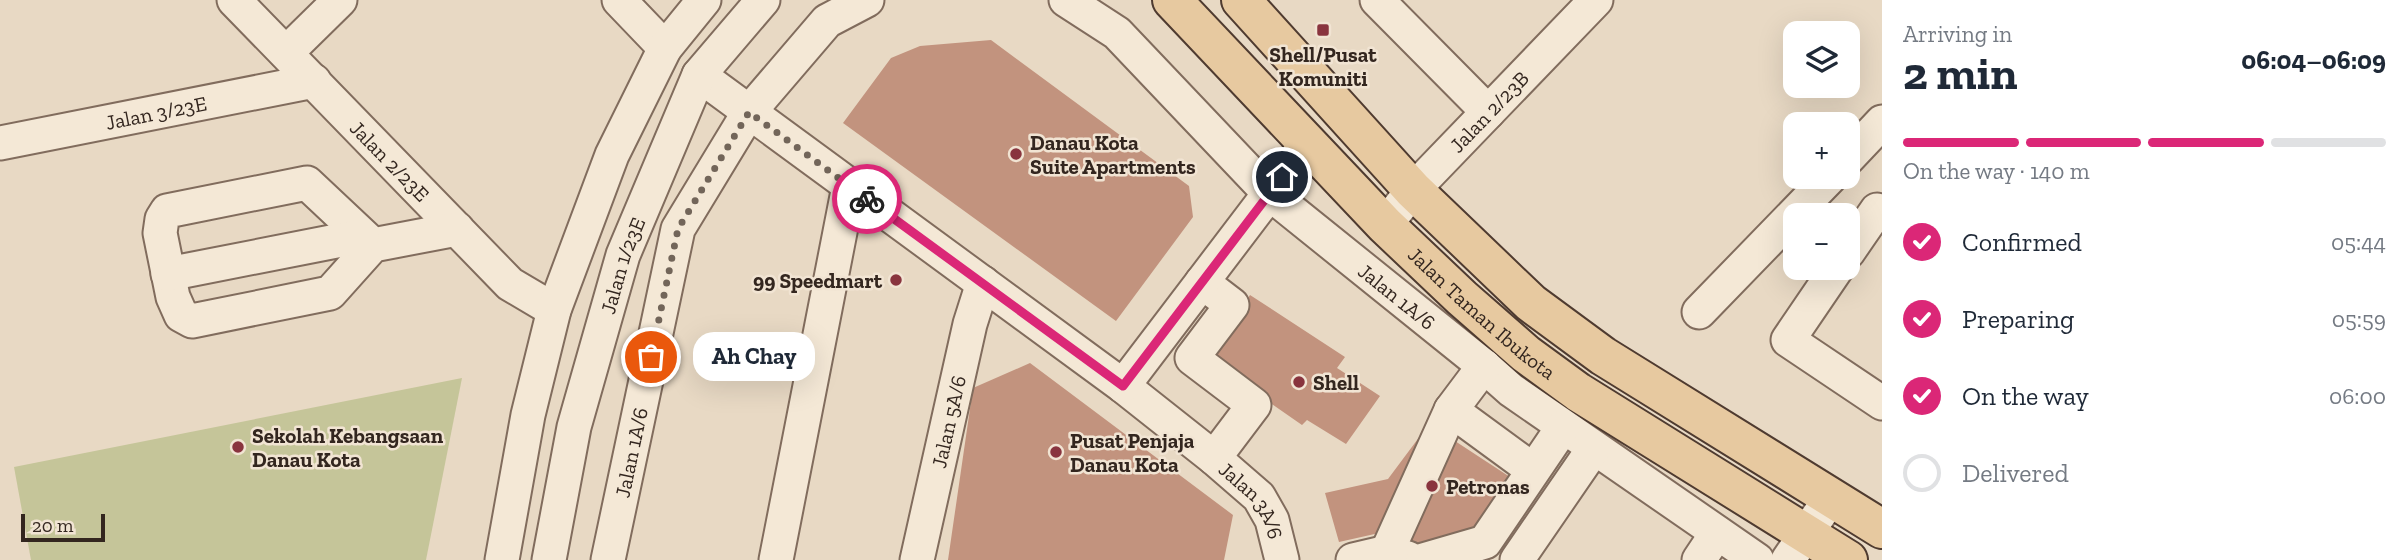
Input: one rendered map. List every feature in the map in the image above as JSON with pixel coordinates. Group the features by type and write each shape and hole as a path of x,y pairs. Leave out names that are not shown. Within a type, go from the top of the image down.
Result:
{"main road":[{"name":"Jalan Taman Ibukota","path":"1172,0 1385,225 1526,354 1797,546 1848,560"},
{"name":"Jalan Taman Ibukota","path":"1241,0 1413,190 1531,303 1603,356 1882,529"}],"street":[{"name":"Jalan 2/23E","path":"234,0 510,284 554,310"},
{"path":"286,53 340,0"},
{"path":"619,0 665,48"},
{"name":"Jalan 1/23E","path":"549,560 574,428 623,255 699,75 762,0"},
{"name":"Jalan 1A/6","path":"608,560 678,229 749,112 827,22 867,0"},
{"name":"Jalan 1A/6","path":"1066,0 1117,33 1269,193 1511,390 1757,560"},
{"path":"1377,0 1488,112"},
{"name":"Jalan 2/23B","path":"1385,225 1413,190 1597,0"},
{"path":"502,560 528,415 554,310 612,155 665,48 698,2"},
{"name":"Jalan 3A/6","path":"699,75 1123,386 1214,458 1259,497 1272,520 1282,560"},
{"name":"Jalan 3/23E","path":"0,143 314,81"},
{"path":"1123,386 1307,144"},
{"path":"307,183 368,241 330,293 192,321 181,315 173,297 160,233 162,219 167,211 307,183"},
{"path":"776,560 849,186"},
{"path":"1699,312 1818,189"},
{"path":"1860,235 1877,210 1882,213"},
{"path":"168,274 457,229"},
{"path":"1829,280 1788,340 1882,403"},
{"path":"1202,282 1233,305 1192,358 1254,405 1214,458"},
{"name":"Jalan 5A/6","path":"917,560 970,324 983,284"},
{"path":"1353,560 1402,556 1451,410 1484,366"},
{"path":"1451,410 1533,470"},
{"path":"1423,560 1485,542 1563,427"},
{"path":"1517,560 1594,448"},
{"path":"1797,546 1832,496"},
{"path":"1699,560 1717,533"}],"green space":[{"path":"462,378 426,560 31,560 14,467"}],"building":[{"name":"Danau Kota Suite Apartments","path":"991,40 1189,186 1193,217 1116,321 843,123 891,58 920,46"},
{"name":"Shell","path":"1250,295 1345,357 1337,368 1380,396 1346,444 1307,420 1302,425 1209,360"},
{"name":"Pusat Penjaja Danau Kota","path":"1030,363 1233,515 1224,560 948,560 973,388"},
{"name":"Petronas","path":"1429,424 1513,479 1456,560 1433,560 1388,531 1339,542 1325,493 1388,479"}],"way so far":[{"path":"651,357 678,229 749,112 867,199"}],"place":[{"name":"Shell/Pusat Komuniti","path":"1323,30"},
{"name":"Danau Kota Suite Apartments","path":"1016,154"},
{"name":"99 Speedmart","path":"896,280"},
{"name":"Ah Chay","path":"651,357"},
{"name":"Shell","path":"1299,382"},
{"name":"Sekolah Kebangsaan Danau Kota","path":"238,447"},
{"name":"Pusat Penjaja Danau Kota","path":"1056,452"},
{"name":"Petronas","path":"1432,486"}],"route":[{"path":"867,199 1123,386 1282,177"}]}
